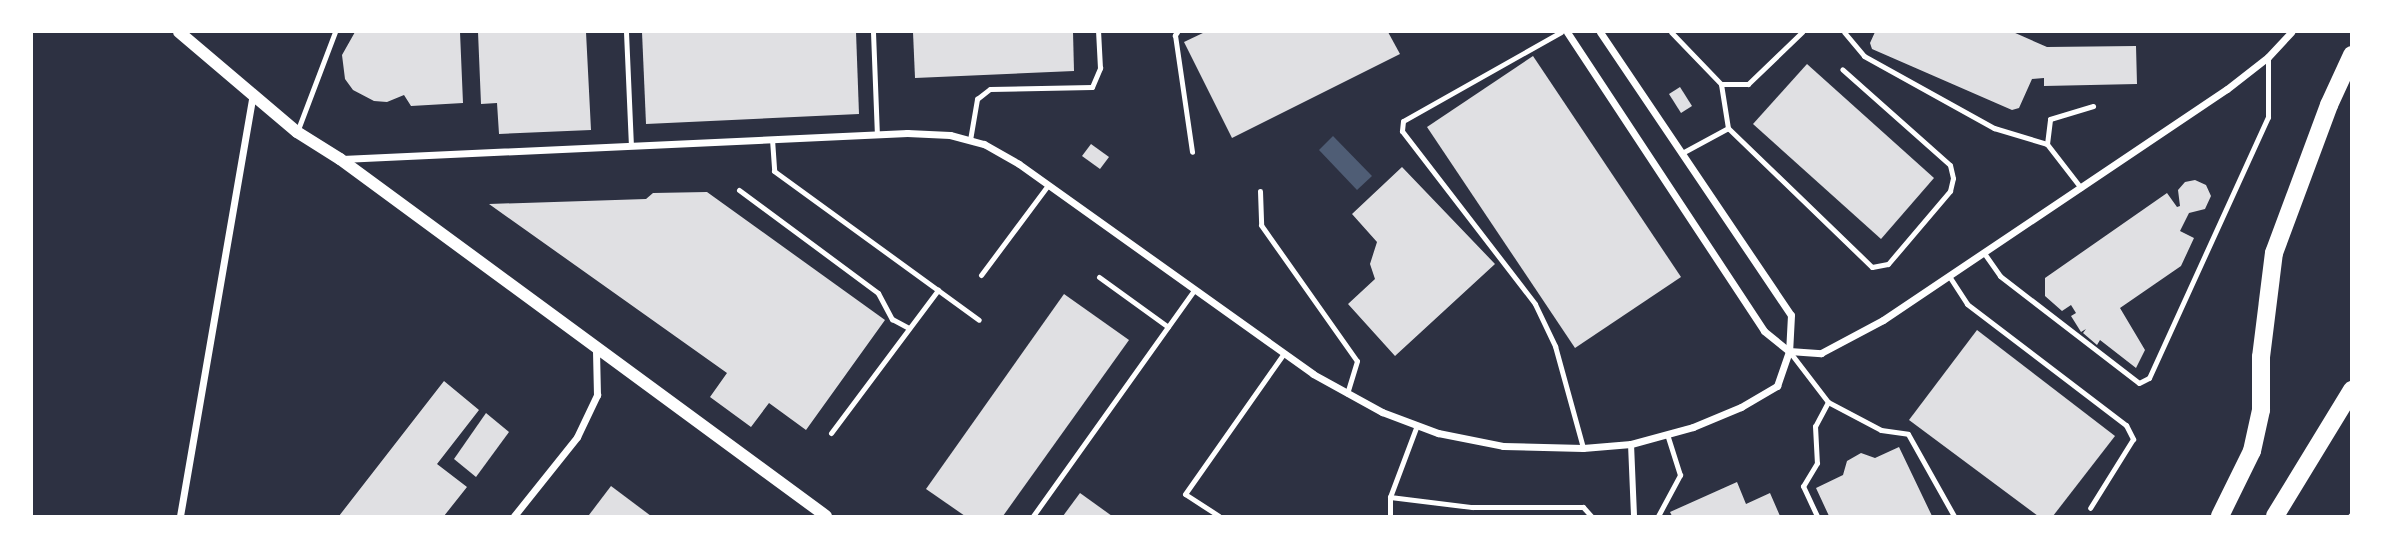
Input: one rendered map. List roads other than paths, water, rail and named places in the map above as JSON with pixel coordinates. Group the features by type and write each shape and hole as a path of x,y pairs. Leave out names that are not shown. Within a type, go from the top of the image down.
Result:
{"main road":[{"path":"2220,516 2252,451 2261,410 2261,357 2274,253 2329,105 2351,55"},
{"path":"2275,516 2351,390"}],"street":[{"path":"179,32 298,132 340,159 596,350 826,516"},
{"path":"1567,32 1763,331 1789,351 1821,353 1883,320 2227,89 2268,57 2291,32"},
{"path":"340,159 877,134 950,135 984,144 1048,185 1284,353 1382,412 1438,433 1503,446 1583,448 1631,444 1741,407 1777,386 1789,351 1791,315 1600,32"},
{"path":"180,516 253,94"},
{"path":"514,516 577,437 597,395 596,350"},
{"path":"1631,444 1634,516"}],"lane":[{"path":"298,132 335,32"},
{"path":"626,32 631,146"},
{"path":"873,32 877,134"},
{"path":"970,140 977,99 990,89 1092,87 1100,68 1098,32"},
{"path":"1177,32 1175,35 1192,152"},
{"path":"1561,32 1404,121 1402,131 1535,304 1555,345 1583,448"},
{"path":"1671,32 1721,84 1728,128 1872,267 1888,264 1950,191 1953,178 1950,165 1842,69"},
{"path":"1721,84 1748,84 1802,32"},
{"path":"1844,32 1864,56 1994,128 2047,144 2081,188"},
{"path":"1984,253 2000,276 2139,383 2148,378 2268,117 2268,57"},
{"path":"2047,144 2050,119 2093,106"},
{"path":"1682,153 1728,128"},
{"path":"772,139 774,171 979,320"},
{"path":"981,275 1048,185"},
{"path":"739,190 878,293 892,319 909,328"},
{"path":"1260,191 1261,225 1357,361 1347,393"},
{"path":"1949,276 1968,304 2126,425 2133,439 2090,508"},
{"path":"1099,277 1168,327"},
{"path":"1033,516 1194,289"},
{"path":"831,433 938,290"},
{"path":"1789,351 1828,402 1881,430 1908,434 1954,516"},
{"path":"1219,516 1185,494 1284,353"},
{"path":"1817,516 1803,486 1817,463 1815,426 1828,402"},
{"path":"1390,516 1390,497 1417,425"},
{"path":"1658,516 1680,475 1667,434"},
{"path":"1390,497 1472,507 1583,507 1591,516"}],"water":[{"path":"1333,136 1372,176 1357,190 1319,150"}]}
